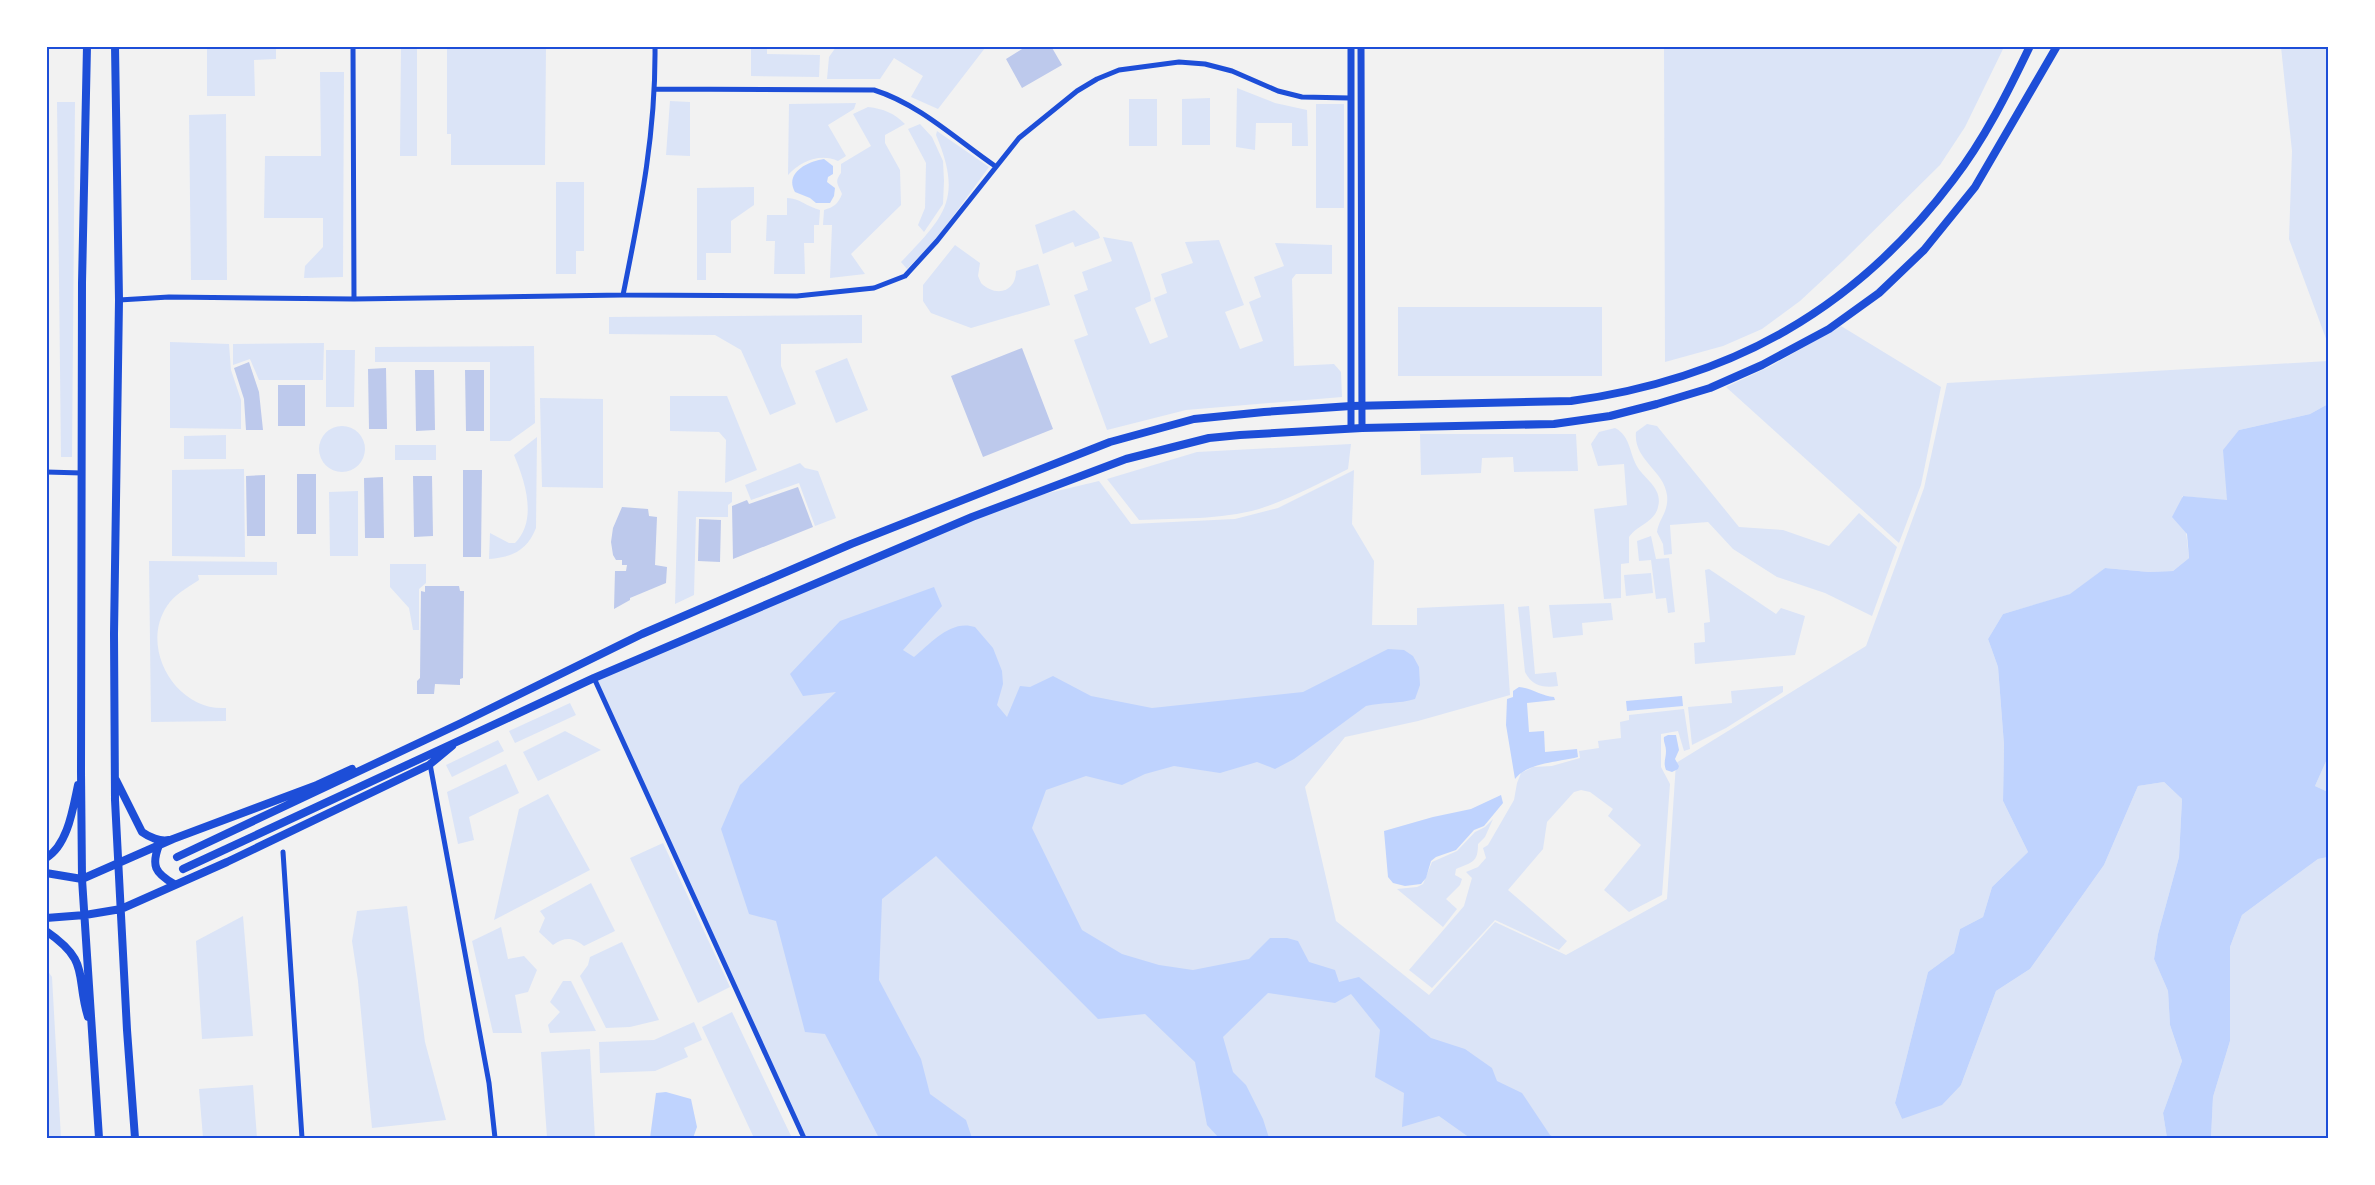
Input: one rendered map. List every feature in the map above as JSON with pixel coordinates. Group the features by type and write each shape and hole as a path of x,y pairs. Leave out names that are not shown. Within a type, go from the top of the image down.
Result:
{"main road":[{"path":"87,46 82,283 82,879 99,1138"},
{"path":"115,46 119,300 114,634 115,777 120,909 135,1138"},
{"path":"1351,46 1351,428"},
{"path":"1360,46 1362,428"},
{"path":"177,857 461,723 642,634 851,544 1101,446 1194,419 1351,406 1552,401 1601,397 1701,370 1783,334 1820,311 1902,240 1954,179 1983,135 2030,46"},
{"path":"183,869 594,678 972,517 1126,459 1209,438 1351,428 1554,424 1610,416 1710,388 1762,365 1829,329 1879,293 1924,250 1975,187 2057,46"},
{"path":"46,873 82,879 173,839 317,784 461,723"},
{"path":"46,918 120,909 228,862 430,764 460,739"},
{"path":"46,858 64,834 81,772"},
{"path":"115,777 142,832 149,837 165,841 173,839"},
{"path":"159,845 154,862 155,868 165,879 174,884"},
{"path":"46,931 63,943 80,968 84,1005 92,1031"}],"street":[{"path":"353,46 354,299"},
{"path":"623,295 646,182 656,90 655,46"},
{"path":"119,300 169,297 354,299 623,295 797,296 874,288 905,276 937,241 1019,138 1077,91 1119,70 1179,62 1205,64 1232,71 1278,91 1302,97 1350,98"},
{"path":"656,90 874,90 917,110 995,166"},
{"path":"46,472 82,473"},
{"path":"594,678 804,1138"},
{"path":"430,764 489,1083 495,1138"},
{"path":"283,852 302,1138"}],"shaded area":[{"path":"1664,46 2004,47 1965,127 1940,165 1800,301 1762,329 1723,346 1665,362"},
{"path":"207,47 276,47 276,59 254,60 255,96 207,96"},
{"path":"401,47 417,47 417,156 400,156"},
{"path":"447,47 546,47 545,165 451,165 451,134 447,134"},
{"path":"751,47 767,47 767,54 820,55 819,77 751,76"},
{"path":"836,47 990,47 985,48 938,109 911,97 923,76 894,58 880,79 827,79 829,57"},
{"path":"2281,47 2328,47 2328,344 2289,239 2292,151"},
{"path":"320,72 344,72 343,277 304,278 305,266 323,247 323,218 264,218 265,156 321,156"},
{"path":"1237,88 1275,103 1307,110 1308,146 1292,146 1292,123 1256,123 1255,150 1236,147"},
{"path":"1210,98 1210,145 1182,145 1182,99"},
{"path":"1129,99 1157,99 1157,146 1129,146"},
{"path":"670,101 690,102 690,156 666,155"},
{"path":"57,102 75,102 72,457 61,457"},
{"path":"856,103 854,109 828,125 846,156 838,161 824,158 811,160 788,175 789,104"},
{"path":"1316,104 1344,104 1344,208 1316,208"},
{"path":"868,107 888,112 905,124 885,135 885,143 900,170 901,205 851,254 865,274 830,278 832,225 823,225 824,210 835,205 842,194 837,181 841,173 841,164 871,146 853,114"},
{"path":"226,114 227,280 191,280 189,115"},
{"path":"920,124 932,137 943,161 944,181 943,204 924,232 918,225 925,208 926,163 908,129"},
{"path":"937,131 989,167 937,238 907,269 901,262 929,232 945,205 948,175 936,135"},
{"path":"556,182 584,182 584,251 576,251 576,274 556,274"},
{"path":"754,187 754,205 731,221 731,253 706,253 706,280 697,280 697,188"},
{"path":"787,198 796,199 820,210 819,225 814,225 814,243 804,243 805,274 774,274 775,241 766,241 767,215 787,215"},
{"path":"1074,210 1098,232 1100,238 1075,247 1073,242 1043,254 1035,225"},
{"path":"1103,237 1132,242 1150,293 1151,301 1135,308 1150,344 1168,337 1154,298 1167,293 1161,274 1193,263 1185,242 1219,240 1244,305 1225,312 1240,349 1263,341 1249,302 1261,297 1254,277 1284,266 1275,243 1332,245 1332,274 1296,274 1292,279 1294,366 1334,364 1341,372 1342,397 1186,410 1107,430 1074,340 1088,335 1074,295 1088,290 1082,272 1112,261"},
{"path":"955,245 980,263 978,276 981,283 992,290 1009,288 1016,271 1038,264 1050,305 971,328 931,313 923,301 923,285"},
{"path":"1398,307 1602,307 1602,376 1398,376"},
{"path":"862,315 862,343 781,344 781,366 796,404 770,415 741,350 715,335 609,334 609,317"},
{"path":"1841,326 1941,387 1921,485 1899,543 1726,387 1771,366"},
{"path":"170,342 229,344 231,370 241,400 241,429 170,428"},
{"path":"324,343 323,380 259,380 250,359 233,365 233,344"},
{"path":"534,346 535,423 510,441 490,441 490,362 375,362 375,347"},
{"path":"326,350 355,350 354,407 326,407"},
{"path":"847,358 868,410 836,423 815,371"},
{"path":"2328,361 2328,404 2310,414 2239,430 2227,501 2182,496 2189,558 2173,571 2149,572 2105,568 2071,594 2003,614 1988,639 1998,667 2004,745 2003,801 2028,852 1992,887 1983,917 1960,929 1954,953 1928,972 1895,1103 1902,1119 1961,1085 1996,991 2030,969 2104,865 2138,786 2164,782 2182,799 2179,857 2158,934 2154,959 2168,991 2170,1025 2182,1061 2163,1113 2167,1138 804,1138 594,678 1011,502 1099,481 1131,524 1235,519 1278,508 1354,470 1352,524 1374,561 1372,625 1417,625 1417,608 1504,604 1510,695 1418,721 1345,737 1305,787 1336,921 1429,995 1495,922 1566,955 1667,899 1676,763 1866,646 1924,488 1947,383"},
{"path":"670,396 727,396 757,470 725,483 726,440 719,432 670,431"},
{"path":"540,398 603,399 603,488 542,487"},
{"path":"1647,424 1657,426 1739,527 1783,530 1829,546 1859,513 1897,547 1872,616 1825,593 1777,577 1733,549 1708,522 1670,525 1672,554 1664,555 1663,544 1657,532 1667,506 1665,486 1644,458 1636,442 1636,432"},
{"path":"342,426 358,433 365,449 358,465 342,472 326,465 319,449 326,433"},
{"path":"1615,428 1624,436 1635,463 1653,485 1659,501 1656,512 1650,520 1636,529 1629,537 1629,563 1621,564 1621,598 1604,599 1594,509 1627,505 1624,464 1598,466 1591,444 1599,432"},
{"path":"1420,434 1576,434 1578,471 1514,472 1513,457 1482,458 1481,473 1421,475"},
{"path":"226,435 226,459 184,459 184,436"},
{"path":"537,437 536,528 528,542 518,551 505,557 489,559 490,533 509,543 515,543 522,534 528,512 527,500 522,476 514,455"},
{"path":"1351,444 1348,469 1305,491 1244,513 1199,518 1139,520 1107,479 1197,452"},
{"path":"395,445 436,445 436,460 395,460"},
{"path":"800,463 805,468 818,471 836,518 815,526 799,483 751,500 745,485"},
{"path":"244,469 245,557 172,556 172,470"},
{"path":"358,491 358,556 330,556 329,492"},
{"path":"678,491 732,492 732,502 728,505 728,517 696,517 694,595 675,604"},
{"path":"1651,536 1656,559 1669,558 1675,612 1668,613 1666,598 1656,599 1651,560 1639,561 1637,541"},
{"path":"149,561 277,562 277,575 198,575 199,580 170,602 159,623 157,640 160,658 167,674 178,688 192,699 208,706 226,708 226,721 151,722"},
{"path":"390,564 426,564 426,583 419,589 419,630 413,630 409,608 390,587"},
{"path":"1709,569 1776,614 1781,608 1805,616 1795,655 1695,664 1694,643 1705,642 1704,623 1710,622 1705,570"},
{"path":"1651,573 1653,593 1626,596 1624,575"},
{"path":"1611,603 1613,620 1582,623 1583,635 1553,638 1549,605"},
{"path":"1529,606 1535,674 1556,672 1558,686 1538,685 1525,672 1518,607"},
{"path":"1783,686 1783,692 1726,728 1692,745 1688,707 1732,703 1731,691"},
{"path":"570,703 576,715 515,743 509,731"},
{"path":"1684,709 1690,749 1684,751 1678,731 1661,734 1661,767 1670,784 1662,895 1629,912 1604,890 1641,845 1608,816 1613,809 1590,792 1581,790 1574,792 1547,822 1543,849 1508,890 1567,941 1559,950 1495,920 1432,988 1409,970 1464,906 1472,878 1466,872 1478,867 1486,858 1483,848 1488,845 1514,800 1521,773 1533,767 1552,766 1580,758 1579,751 1599,748 1598,741 1621,738 1620,722 1629,720 1629,715"},
{"path":"565,731 601,750 538,781 523,752"},
{"path":"498,740 504,751 452,777 446,765"},
{"path":"2328,757 2328,792 2315,786"},
{"path":"506,764 519,793 469,817 474,840 458,844 447,792"},
{"path":"548,794 590,870 494,920 519,809"},
{"path":"1493,819 1485,837 1478,844 1477,855 1473,861 1456,869 1455,875 1462,879 1460,885 1446,899 1457,909 1443,927 1397,889 1417,887 1423,884 1432,862 1457,851 1475,832 1485,827"},
{"path":"663,843 730,987 698,1003 630,858"},
{"path":"2328,857 2328,1138 2211,1138 2213,1097 2230,1041 2230,947 2242,915 2318,859"},
{"path":"591,883 615,931 584,946 568,939 553,945 539,932 545,918 540,911"},
{"path":"407,906 425,1042 446,1120 372,1128 352,941 357,911"},
{"path":"243,916 253,1036 202,1039 196,941"},
{"path":"501,927 508,959 524,956 537,970 528,992 515,995 522,1033 493,1033 472,941"},
{"path":"622,942 659,1020 630,1027 606,1028 580,976 588,965 590,957"},
{"path":"47,970 52,977 61,1138 47,1138"},
{"path":"563,981 571,981 596,1031 550,1033 548,1025 560,1012 550,1002"},
{"path":"732,1012 792,1138 754,1138 702,1027"},
{"path":"694,1022 702,1040 684,1048 688,1057 655,1071 600,1073 599,1042 654,1040"},
{"path":"590,1049 595,1138 547,1138 541,1052"},
{"path":"253,1085 257,1138 203,1138 199,1089"}],"water":[{"path":"824,159 833,166 833,174 828,177 827,182 835,188 834,196 830,203 816,203 795,192 792,185 793,179 799,169 805,165"},
{"path":"2328,404 2328,757 2315,786 2328,792 2328,857 2318,859 2242,915 2230,947 2230,1041 2213,1097 2211,1138 2167,1138 2163,1113 2182,1061 2170,1025 2168,991 2154,959 2158,934 2179,857 2182,799 2164,782 2138,786 2104,865 2030,969 1996,991 1961,1085 1942,1105 1902,1119 1895,1103 1928,972 1954,953 1960,929 1983,917 1992,887 2028,852 2003,801 2004,745 1998,667 1988,639 2003,614 2070,594 2105,568 2149,572 2173,571 2189,558 2187,534 2172,517 2183,496 2227,500 2223,450 2239,430 2310,414"},
{"path":"934,587 942,606 903,650 914,657 934,639 950,629 966,625 975,627 993,648 1002,671 1003,684 997,705 1007,717 1020,686 1030,687 1053,676 1091,696 1152,708 1303,692 1388,649 1404,650 1413,656 1419,667 1420,685 1415,699 1366,706 1294,759 1275,769 1257,762 1220,773 1174,766 1145,774 1122,785 1086,776 1046,790 1032,828 1082,930 1122,954 1159,965 1193,970 1249,959 1270,938 1287,938 1298,941 1309,962 1335,970 1339,982 1359,977 1431,1038 1465,1049 1492,1068 1497,1081 1522,1093 1550,1135 1555,1138 1470,1138 1439,1116 1402,1127 1404,1093 1375,1077 1380,1030 1351,994 1335,1003 1268,993 1223,1037 1233,1072 1246,1085 1263,1119 1269,1138 1219,1138 1207,1125 1195,1062 1145,1014 1098,1019 936,856 882,899 879,980 921,1059 930,1094 966,1120 972,1138 879,1138 825,1034 805,1032 776,921 749,914 721,829 740,785 836,692 803,696 790,674 840,621"},
{"path":"1519,687 1554,697 1555,700 1527,703 1529,732 1544,731 1545,752 1577,749 1578,757 1535,766 1515,779 1506,725 1507,699 1513,697 1513,691"},
{"path":"1682,696 1683,706 1627,711 1626,701"},
{"path":"1676,735 1679,750 1675,759 1679,766 1672,772 1666,770 1665,765 1664,737"},
{"path":"1501,795 1503,803 1484,826 1474,830 1456,850 1431,861 1426,878 1421,884 1405,886 1393,883 1388,877 1384,831 1471,809"},
{"path":"666,1092 691,1099 697,1127 693,1138 650,1138 656,1093"}],"building":[{"path":"1027,46 1051,46 1062,65 1022,88 1006,59"},
{"path":"1022,348 1053,429 983,457 951,376"},
{"path":"249,362 259,392 263,430 246,430 244,399 234,368"},
{"path":"386,368 387,429 369,429 368,369"},
{"path":"415,370 434,370 435,430 416,431"},
{"path":"465,370 484,370 484,431 466,431"},
{"path":"278,385 305,385 305,426 278,426"},
{"path":"463,470 482,470 481,557 463,557"},
{"path":"297,474 316,474 316,534 297,534"},
{"path":"265,475 265,536 247,536 246,476"},
{"path":"413,476 432,476 433,536 414,537"},
{"path":"383,477 384,538 365,538 364,478"},
{"path":"798,487 813,527 733,559 732,506 747,500 749,504"},
{"path":"622,507 648,509 649,516 657,517 655,565 667,567 666,583 630,598 614,609 615,571 626,571 627,565 622,565 622,560 616,560 611,542 613,528"},
{"path":"699,519 721,520 720,562 698,561"},
{"path":"425,586 459,586 460,591 464,591 463,678 460,679 460,685 435,684 434,694 417,694 417,681 420,678 421,591 425,592"}]}
